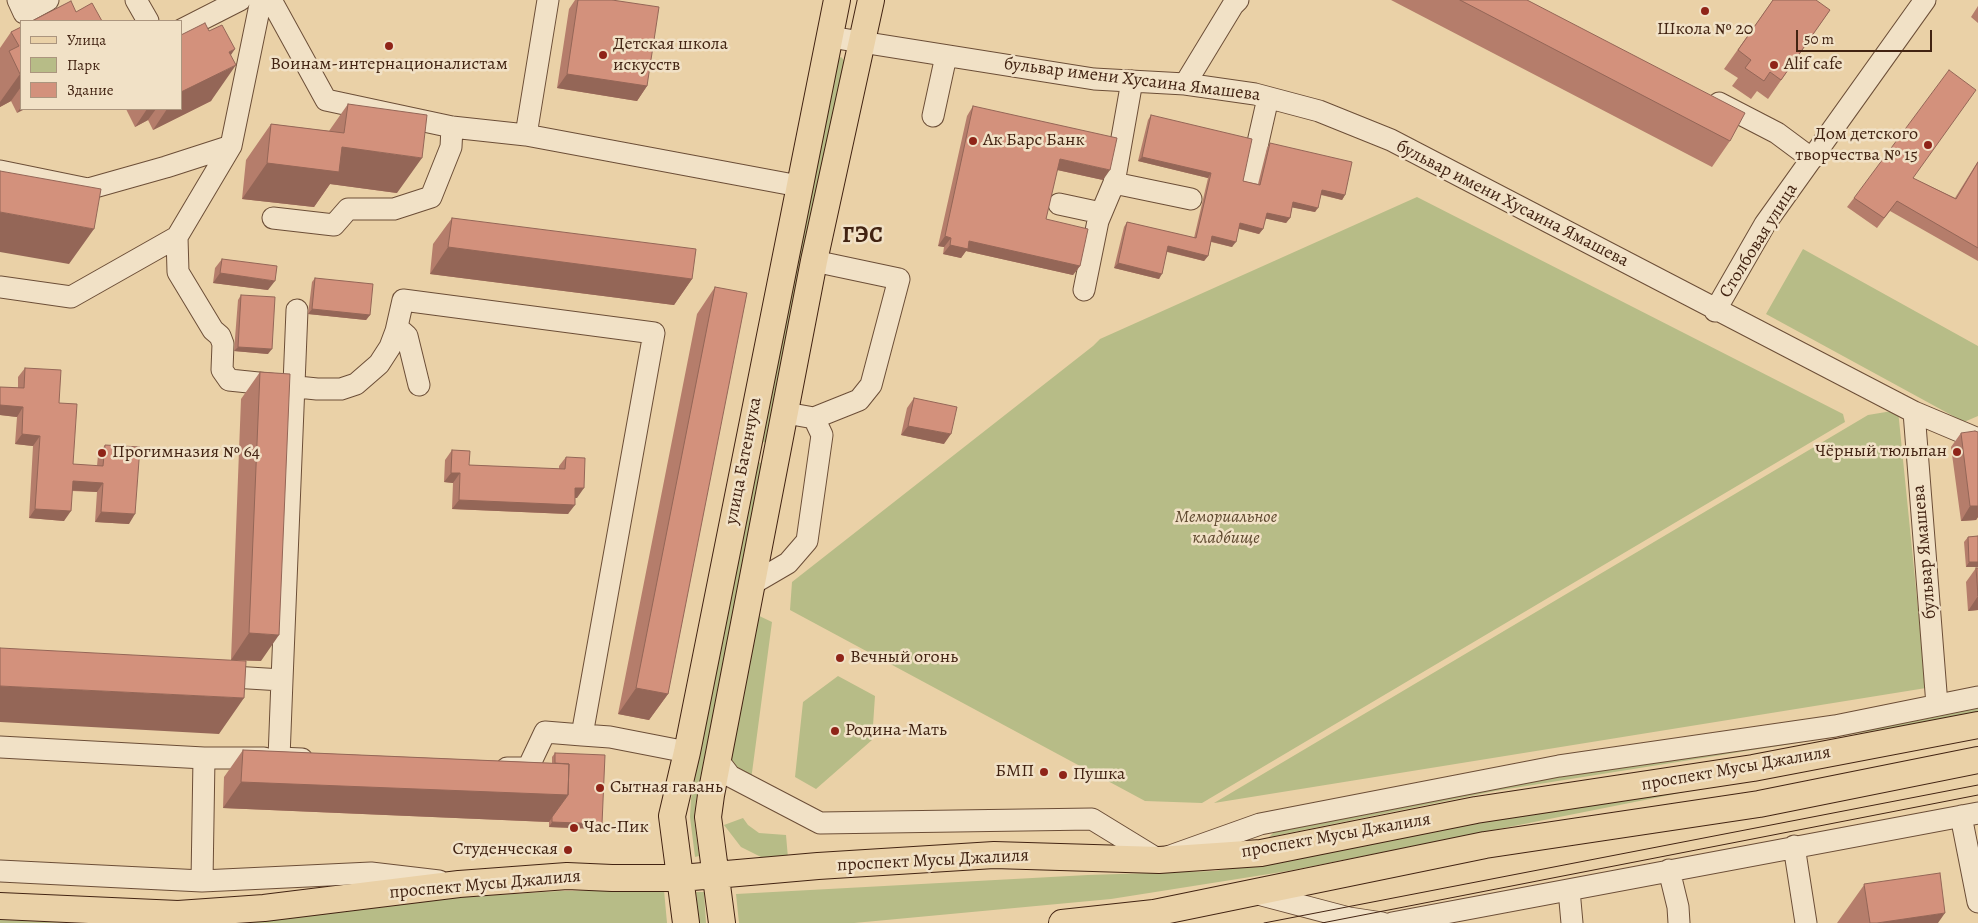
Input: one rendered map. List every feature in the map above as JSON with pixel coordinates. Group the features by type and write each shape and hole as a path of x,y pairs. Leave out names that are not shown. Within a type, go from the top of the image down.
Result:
{"main road":[{"name":"улица Батенчука","path":"686,923 672,816 687,752 743,464 838,0"},
{"name":"улица Батенчука","path":"722,923 708,817 717,759 814,262 863,43 870,0"},
{"path":"743,464 750,453 758,452 766,456 773,471"},
{"name":"проспект Мусы Джалиля","path":"0,906 178,914 264,908 459,884 567,876 681,878 818,866 994,855 1159,860 1261,852 1476,810 1753,768 1978,725"},
{"name":"проспект Мусы Джалиля","path":"1062,923 1154,913 1484,845 1759,804 1978,760"}],"street":[{"path":"18,0 24,13 48,0"},
{"path":"136,0 147,20"},
{"path":"182,29 240,0"},
{"path":"0,288 71,297 176,237 231,146 262,0"},
{"path":"271,0 326,100 452,127 526,135 799,186"},
{"path":"526,135 548,0"},
{"path":"1185,84 1233,5 1238,0"},
{"name":"Столбовая улица","path":"1715,311 1765,224 1925,0"},
{"name":"бульвар имени Хусаина Ямашева","path":"830,38 1094,78 1185,84 1268,98 1319,111 1391,140 1715,311"},
{"path":"933,116 946,56"},
{"path":"1084,290 1101,213 1114,183 1132,81"},
{"path":"1703,95 1777,133 1812,159"},
{"path":"1250,182 1268,98"},
{"path":"273,218 334,225 348,209 394,209 431,197 451,148 452,127"},
{"path":"0,171 88,189 231,146"},
{"path":"1114,183 1191,199"},
{"path":"1059,204 1101,213"},
{"path":"176,237 178,272 213,330 220,336 223,344 222,370 229,380 294,387 341,389 356,384 379,364 390,347 403,300 654,333 582,735"},
{"path":"786,413 814,418 859,400 871,385 899,279 814,262"},
{"path":"279,758 298,310"},
{"path":"1715,311 1914,412 1973,433"},
{"path":"397,327 407,336 419,385"},
{"name":"бульвар Ямашева","path":"1914,412 1937,705"},
{"path":"752,584 788,563 807,541 822,435 814,418"},
{"path":"196,674 282,680"},
{"path":"717,759 730,776 820,823 1092,819 1159,860 1260,824 1559,766 1835,726 1978,697"},
{"path":"489,767 528,768 545,732 610,737 687,752"},
{"path":"0,747 204,758 279,758 326,761"},
{"path":"202,881 204,758"},
{"path":"1392,923 1460,916 1569,890 1668,870 1970,815 1978,902"},
{"path":"1794,846 1806,923"},
{"path":"1668,870 1679,923"},
{"path":"0,871 202,881 371,873 459,884"},
{"path":"1569,890 1572,923"},
{"path":"1252,892 1349,918 1382,923"}],"green space":[{"path":"841,57 844,60 766,443 761,441 838,59"},
{"name":"Мемориальное кладбище","path":"1417,197 1843,414 1845,422 1202,803 1145,801 790,610 792,582 1100,339"},
{"path":"1803,249 1978,346 1978,416 1964,422 1766,314"},
{"path":"1898,410 1926,688 1214,803 1868,415"},
{"path":"758,462 761,463 762,467 696,800 694,818 699,856 695,857 690,817 691,799 754,466"},
{"path":"753,613 772,622 751,780 724,756"},
{"path":"838,676 875,696 872,740 816,789 795,777 803,702"},
{"path":"1978,705 1978,712 1929,722 1495,791 1269,837 1278,828 1491,786"},
{"path":"1756,772 1755,778 1288,871 1111,899 854,923 739,923 736,894 1088,875 1215,871"},
{"path":"743,818 748,825 759,833 786,835 788,858 761,857 741,847 724,825"},
{"path":"664,890 667,923 236,923 464,897 560,891"},
{"path":"696,892 704,892 706,923 699,923"},
{"path":"0,920 68,923 0,923"}],"building":[{"name":"Детская школа искусств","path":"578,0 612,0 659,7 647,86 567,74"},
{"path":"1460,0 1527,0 1745,113 1730,141"},
{"path":"1773,0 1816,0 1830,10 1781,80 1770,72 1764,81 1745,68 1751,60 1738,50"},
{"path":"71,1 76,12 92,3 101,20 34,20"},
{"path":"205,23 209,31 222,25 235,49 229,52 236,65 182,92 182,34"},
{"path":"20,28 20,74 9,51 19,46 11,32"},
{"path":"1949,70 1976,90 1913,178 1956,199 1978,162 1978,248 1897,201 1884,218 1854,198"},
{"path":"348,104 427,115 422,158 342,147 339,172 267,163 271,124 344,133"},
{"path":"973,106 1117,138 1110,170 1060,159 1046,219 1088,229 1080,266 969,241 968,249 950,245 951,238 945,236"},
{"path":"1151,115 1252,139 1243,181 1260,185 1270,143 1352,162 1345,195 1322,190 1318,208 1293,202 1290,218 1267,213 1263,229 1240,223 1236,242 1212,236 1208,256 1168,246 1162,274 1118,263 1127,222 1196,238 1211,173 1142,157"},
{"path":"0,171 101,189 94,229 0,212"},
{"path":"452,218 696,249 692,279 448,247"},
{"path":"222,259 277,266 275,281 220,273"},
{"path":"315,278 373,284 370,315 312,309"},
{"path":"715,287 747,293 668,694 636,688"},
{"path":"241,295 275,297 272,349 238,347"},
{"path":"25,368 61,370 59,403 77,404 73,464 103,466 105,445 140,447 135,514 101,512 103,483 73,481 71,511 35,509 40,436 22,434 23,407 0,405 0,387 24,388"},
{"path":"260,372 290,374 279,635 249,633"},
{"path":"914,398 957,407 951,434 908,426"},
{"path":"1978,432 1978,506 1970,506 1961,433"},
{"path":"452,450 470,451 469,465 565,469 566,457 585,458 584,488 575,488 575,505 459,500 460,473 451,473"},
{"path":"1978,536 1978,562 1969,562 1968,537"},
{"path":"1976,568 1978,568 1978,596"},
{"path":"0,648 246,661 244,698 0,686"},
{"path":"243,750 569,764 568,795 241,782"},
{"path":"555,753 605,755 602,824 552,822 552,817 568,795 569,764 555,763"},
{"path":"1940,873 1945,913 1870,923 1864,884"}],"tram line":[{"path":"1264,923 1978,785"},
{"path":"1322,923 1978,795"}],"place":[{"name":"Школа № 20","path":"1705,11"},
{"name":"Воинам-интернационалистам","path":"389,46"},
{"name":"Детская школа искусств","path":"603,55"},
{"name":"Alif cafe","path":"1774,65"},
{"name":"Ак Барс Банк","path":"973,141"},
{"name":"Дом детского творчества № 15","path":"1928,145"},
{"name":"Чёрный тюльпан","path":"1957,452"},
{"name":"Прогимназия № 64","path":"102,453"},
{"name":"Вечный огонь","path":"840,658"},
{"name":"Родина-Мать","path":"835,731"},
{"name":"БМП","path":"1044,772"},
{"name":"Пушка","path":"1063,775"},
{"name":"Сытная гавань","path":"600,788"},
{"name":"Час-Пик","path":"574,828"},
{"name":"Студенческая","path":"568,850"}],"district":[{"name":"ГЭС","path":"863,237"}]}
